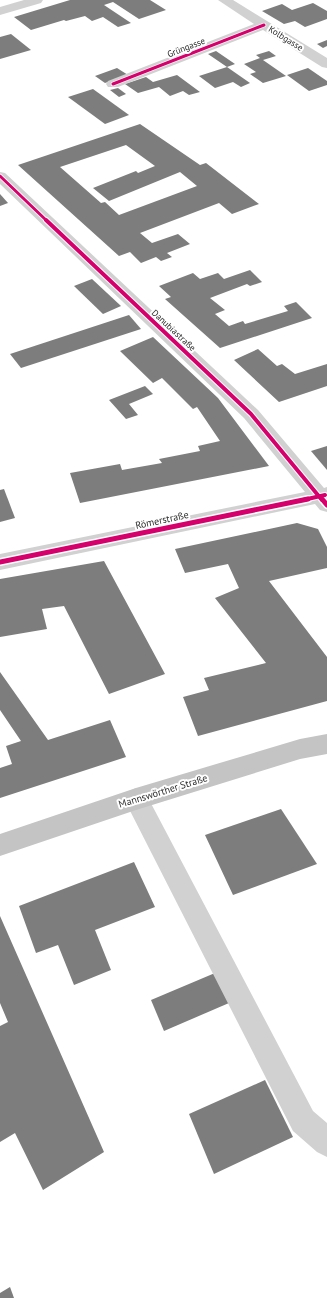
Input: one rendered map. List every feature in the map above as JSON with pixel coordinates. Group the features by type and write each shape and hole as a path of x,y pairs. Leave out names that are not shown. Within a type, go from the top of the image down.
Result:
{"main road":[{"name":"Mannswörther Straße","path":"0,845 136,799 300,749 327,744"}],"street":[{"path":"0,11 37,0"},
{"name":"Kolbgasse","path":"224,0 327,64"},
{"name":"Grüngasse","path":"113,84 264,25"},
{"name":"Danubiastraße","path":"0,176 251,414 325,499"},
{"name":"Römerstraße","path":"0,562 325,499"},
{"path":"136,799 303,1121 327,1142"}],"building":[{"path":"70,0 150,0 166,10 139,19 113,2 104,5 131,23 118,27 103,17 92,21 85,16 66,21 64,20 31,30 14,17"},
{"path":"313,3 327,11 327,19 305,27 295,21 284,24 262,11 282,4 292,10"},
{"path":"11,34 31,50 0,59 0,37"},
{"path":"327,40 327,46 323,48 317,44"},
{"path":"216,51 235,64 227,67 208,54"},
{"path":"269,51 276,56 263,60 286,76 263,83 250,74 256,72 244,64 260,58 256,55"},
{"path":"227,67 250,83 241,87 233,82 215,88 199,76"},
{"path":"117,68 128,75 105,83 95,76"},
{"path":"308,68 327,81 327,85 309,91 287,75"},
{"path":"177,75 200,92 189,95 183,91 170,96 159,87 138,93 125,84 146,77 153,82"},
{"path":"118,88 126,94 119,97 110,90"},
{"path":"93,89 129,115 105,124 68,97"},
{"path":"140,124 200,165 206,163 259,204 232,214 219,203 140,233 152,243 178,234 190,244 167,253 172,257 161,261 156,257 141,263 130,252 119,256 18,165","holes":["126,145 155,166 138,173 136,171 93,188 109,201 180,172 197,186 119,215 105,202 101,203 60,167"]},
{"path":"0,194 8,203 0,206"},
{"path":"250,270 262,282 250,286 247,284 210,298 225,310 215,314 229,326 243,321 245,324 288,311 284,306 296,302 312,318 220,348 165,299 171,297 159,286 193,273 200,279 218,273 224,279"},
{"path":"92,279 121,306 103,314 74,286"},
{"path":"129,315 141,329 21,368 10,354"},
{"path":"153,337 218,398 269,466 80,503 70,473 120,464 122,470 162,463 159,459 200,451 198,446 220,441 197,407 193,409 162,378 153,383 120,351"},
{"path":"258,349 277,366 282,364 295,374 327,364 327,386 279,402 234,360"},
{"path":"145,386 153,394 129,404 138,415 126,419 109,400"},
{"path":"327,446 327,470 311,451"},
{"path":"4,489 15,518 0,522 0,490"},
{"path":"297,523 318,529 327,547 327,568 269,581 327,657 327,701 198,736 183,697 209,690 204,678 266,663 215,598 239,588 228,564 185,573 175,549"},
{"path":"104,561 165,674 109,694 64,606 42,609 47,629 0,637 0,579"},
{"path":"0,672 48,740 110,720 126,757 0,798 0,768 12,764 6,746 21,741 0,710"},
{"path":"281,809 317,864 233,895 205,835"},
{"path":"134,862 155,907 95,930 111,970 74,985 58,945 36,953 19,906"},
{"path":"0,916 104,1152 43,1190 15,1133 0,1142 0,1026 8,1022 0,1003"},
{"path":"215,973 229,1003 164,1031 151,1000"},
{"path":"265,1080 293,1137 214,1174 189,1114"},
{"path":"10,1287 14,1298 0,1298 0,1293"}],"cycle path":[{"path":"113,84 264,25"},
{"path":"0,176 251,414 327,505"},
{"path":"0,562 325,495"}]}
